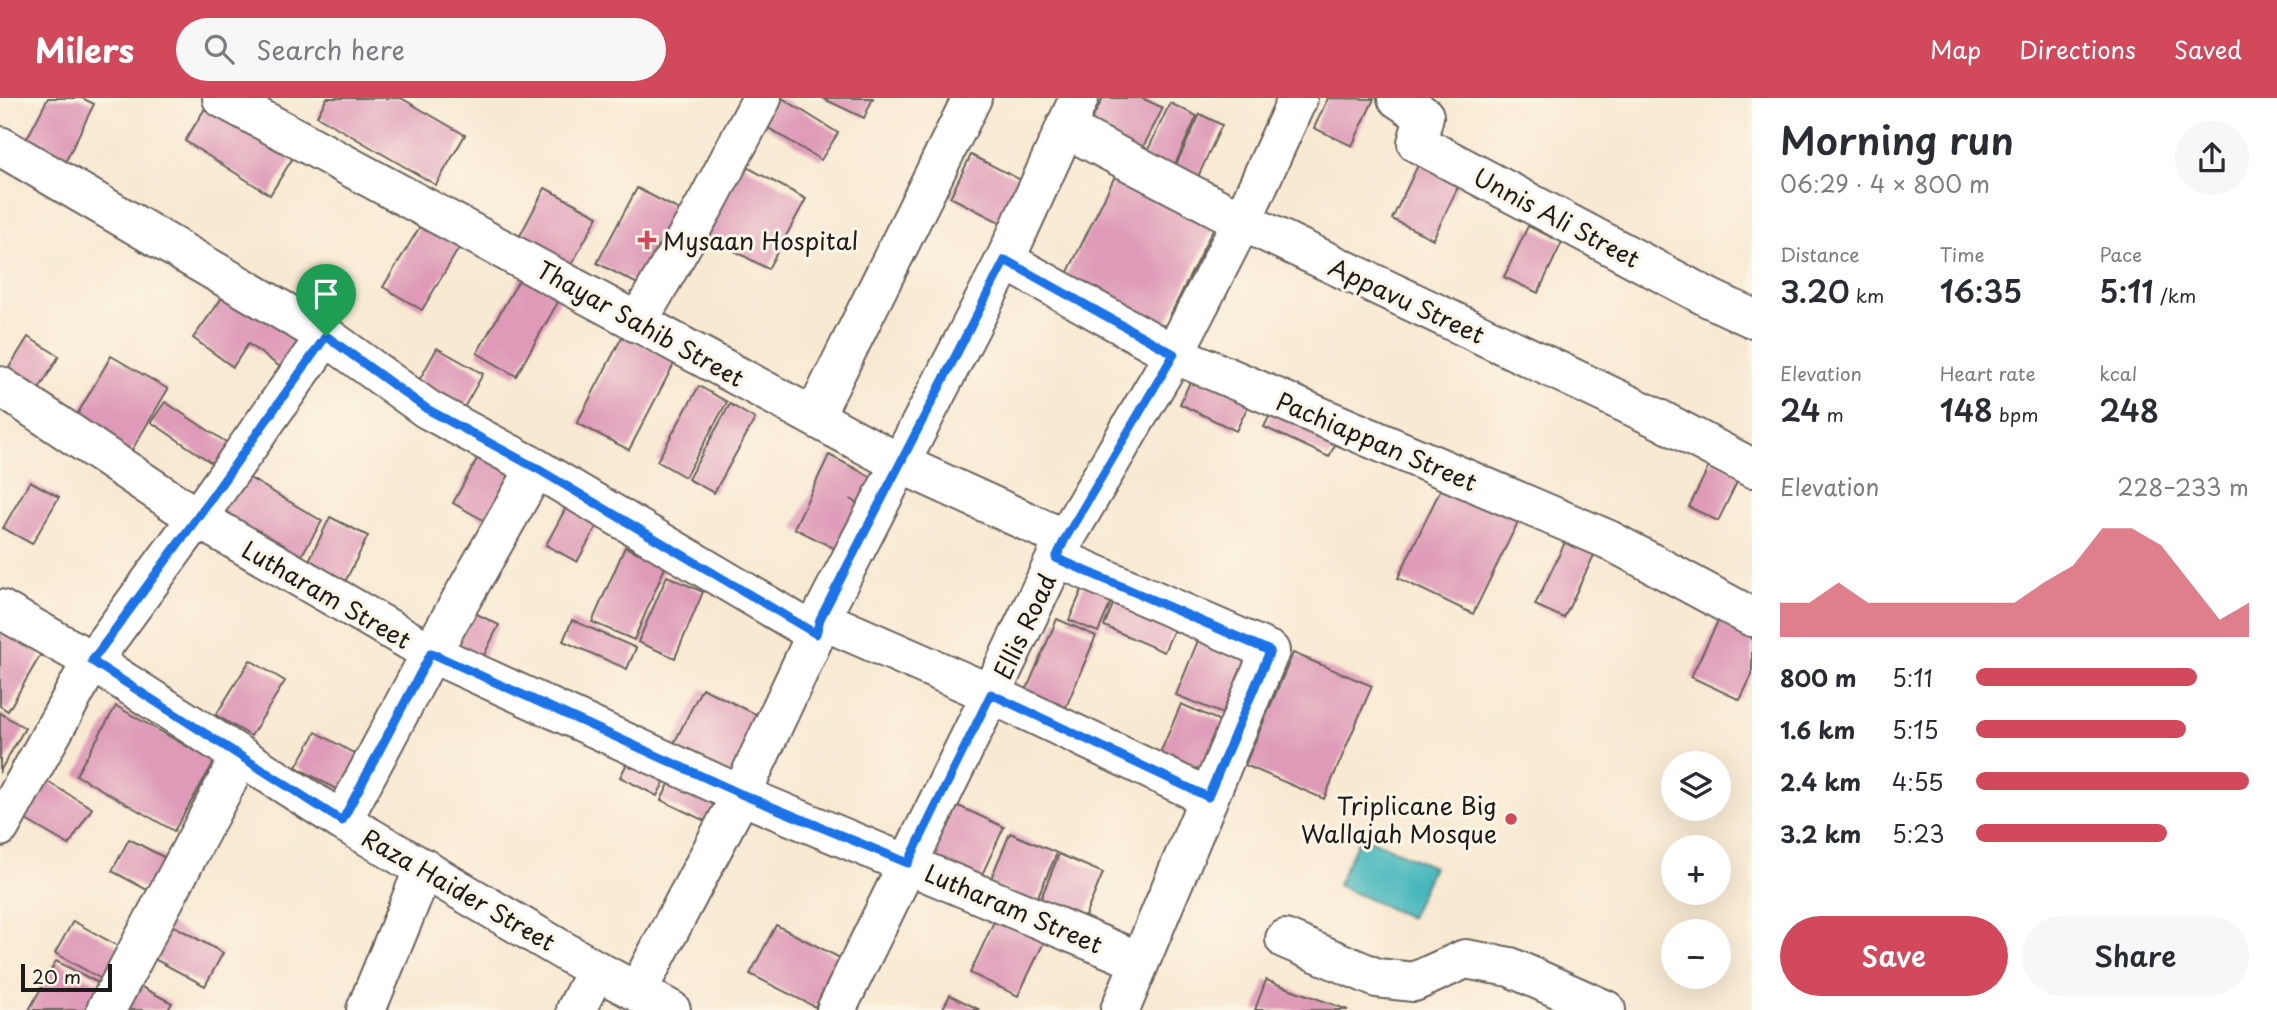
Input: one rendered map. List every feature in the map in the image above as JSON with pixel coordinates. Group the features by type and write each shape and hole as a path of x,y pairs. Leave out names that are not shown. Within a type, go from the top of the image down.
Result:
{"street":[{"name":"Thayar Sahib Street","path":"222,98 1060,548 1270,651 1208,797"},
{"path":"637,323 708,200 762,98"},
{"path":"814,417 972,98"},
{"name":"Ellis Road","path":"836,1010 1060,548 1174,354 1242,221 1298,98"},
{"name":"Unnis Ali Street","path":"1419,104 1417,142 1711,299 1752,318"},
{"path":"638,990 741,794 818,627 1005,260 1072,113"},
{"name":"Appavu Street","path":"1072,113 1242,221 1646,413 1752,468"},
{"path":"0,146 326,336 427,409 818,627 991,694 1208,797 1120,1010"},
{"name":"Pachiappan Street","path":"1005,260 1174,354 1609,540 1752,617"},
{"path":"0,827 92,661 326,336"},
{"name":"Lutharam Street","path":"0,386 197,518 431,653 741,794 1139,961"},
{"path":"342,821 431,653 536,468"},
{"name":"Raza Haider Street","path":"0,610 92,661 342,821 596,970 638,990 671,1010"},
{"path":"106,1010 240,757"},
{"path":"366,1010 424,868"},
{"path":"1285,939 1377,978 1414,982 1465,959 1510,967 1606,1010"},
{"path":"576,1010 596,970"}],"water":[{"path":"1361,835 1433,867 1410,918 1337,885"}],"building":[{"path":"48,98 82,98 94,104 63,167 23,146"},
{"path":"327,98 401,98 465,135 436,185 317,116"},
{"path":"764,98 782,98 838,133 821,160 752,118"},
{"path":"822,98 873,98 864,118"},
{"path":"1103,98 1142,98 1163,108 1138,157 1086,130"},
{"path":"1328,98 1374,99 1352,146 1314,128"},
{"path":"209,102 294,156 270,195 185,141"},
{"path":"1170,103 1197,116 1172,171 1144,158"},
{"path":"1200,114 1222,125 1196,181 1173,171"},
{"path":"971,155 1033,186 1011,228 950,197"},
{"path":"736,161 806,199 768,269 698,231"},
{"path":"1419,163 1460,183 1433,239 1392,219"},
{"path":"1117,172 1217,221 1164,328 1064,280"},
{"path":"545,188 598,216 567,273 515,245"},
{"path":"637,188 689,215 649,290 597,263"},
{"path":"424,220 462,243 422,310 383,287"},
{"path":"1528,226 1562,242 1538,293 1504,277"},
{"path":"523,273 562,295 516,376 477,353"},
{"path":"227,291 307,348 289,373 248,344 233,367 193,338"},
{"path":"623,335 675,362 629,450 577,423"},
{"path":"28,337 59,356 32,401 0,382"},
{"path":"437,348 483,374 461,413 415,388"},
{"path":"111,356 168,389 126,460 70,427"},
{"path":"1194,373 1251,400 1236,431 1180,404"},
{"path":"699,386 727,402 685,477 657,461"},
{"path":"165,402 232,446 218,467 151,422"},
{"path":"1276,402 1341,432 1329,457 1264,427"},
{"path":"730,404 755,419 714,493 688,479"},
{"path":"479,455 520,477 494,526 453,503"},
{"path":"829,455 885,484 872,511 850,499 870,511 847,555 794,528"},
{"path":"1712,460 1741,474 1718,521 1689,507"},
{"path":"236,470 322,521 294,568 208,517"},
{"path":"30,481 59,497 32,544 3,528"},
{"path":"1444,482 1520,518 1473,614 1398,578"},
{"path":"569,502 601,519 577,562 546,545"},
{"path":"330,517 368,536 339,594 302,575"},
{"path":"1567,538 1596,551 1564,618 1535,605"},
{"path":"625,547 666,565 634,640 592,622"},
{"path":"667,576 703,592 675,658 638,642"},
{"path":"1088,576 1117,589 1098,632 1069,620"},
{"path":"1119,590 1180,616 1164,652 1104,626"},
{"path":"467,609 499,625 477,669 445,652"},
{"path":"1057,619 1096,636 1061,719 1021,702"},
{"path":"0,620 45,647 8,711 0,706"},
{"path":"572,620 636,648 627,669 563,641"},
{"path":"1718,621 1752,637 1752,675 1740,700 1691,677"},
{"path":"1201,633 1258,656 1233,718 1176,695"},
{"path":"1293,653 1372,686 1324,799 1245,765"},
{"path":"250,660 285,681 251,736 216,715"},
{"path":"702,688 774,723 742,789 669,753"},
{"path":"1181,704 1232,726 1206,787 1155,765"},
{"path":"116,706 214,762 174,831 76,775"},
{"path":"0,713 25,728 0,771"},
{"path":"316,732 362,758 343,793 296,767"},
{"path":"635,748 672,767 657,796 620,777"},
{"path":"677,768 725,791 709,823 661,800"},
{"path":"46,781 92,808 69,845 24,819"},
{"path":"952,803 1004,827 980,879 928,856"},
{"path":"1010,833 1057,853 1035,903 989,883"},
{"path":"129,839 177,864 160,897 112,871"},
{"path":"1059,854 1103,873 1083,921 1039,903"},
{"path":"997,915 1046,938 1018,996 970,973"},
{"path":"73,921 125,950 107,982 55,953"},
{"path":"165,921 223,953 205,986 147,955"},
{"path":"776,925 840,958 815,1007 750,974"},
{"path":"56,961 110,989 99,1010 29,1010"},
{"path":"128,980 172,1003 168,1010 112,1010"},
{"path":"1266,980 1348,1010 1255,1010"},
{"path":"950,995 980,1010 942,1010"}],"place":[{"name":"Mysaan Hospital","path":"647,240"},
{"name":"Triplicane Big Wallajah Mosque","path":"1511,819"}],"route":[{"path":"1005,260 1174,354 1056,558 1270,651 1208,797 991,694 908,863 741,794 431,653 342,821 92,661 326,336 427,409 536,468 816,634 820,619 1005,260"}]}
